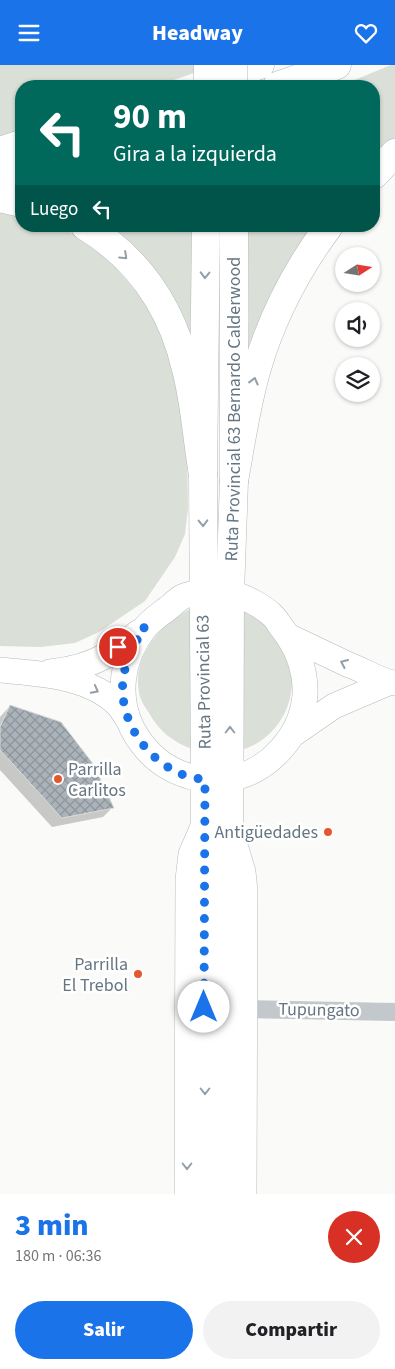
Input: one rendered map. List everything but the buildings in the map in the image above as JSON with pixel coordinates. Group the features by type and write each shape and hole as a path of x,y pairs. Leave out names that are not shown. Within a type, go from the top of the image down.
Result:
{"main road":[{"path":"208,65 208,80"},
{"path":"233,65 233,80"},
{"path":"214,80 260,65"},
{"path":"294,80 337,65"},
{"path":"0,151 15,146"},
{"path":"380,169 395,153"},
{"path":"0,179 15,175"},
{"path":"0,198 15,202"},
{"path":"95,232 135,266 155,293 167,314 177,338 186,369 202,475"},
{"name":"Ruta Provincial 63 Bernardo Calderwood","path":"204,591 202,475 206,232"},
{"name":"Ruta Provincial 63 Bernardo Calderwood","path":"230,593 234,481 234,232"},
{"path":"234,481 248,402 257,367 286,294 314,246 324,232"},
{"path":"0,669 61,677 87,685 119,706 139,742 157,761 180,774 218,779 254,771 276,756 292,735 301,716 304,695 304,674 298,654 288,636 273,616 255,603 230,593 204,591 182,597 108,655 95,661 59,671 32,673"},
{"name":"Ruta Provincial 63","path":"204,591 218,779"},
{"name":"Ruta Provincial 63","path":"204,1194 196,1141 230,593"},
{"path":"127,718 122,695 124,670 132,648 145,627"},
{"path":"288,636 392,683"},
{"path":"292,735 334,706 392,683"},
{"path":"217,826 243,872 245,891 244,1194"},
{"name":"Ruta Provincial 63","path":"217,826 228,1194"},
{"path":"187,1194 196,1141 216,1143 218,1147 217,1194"}],"street":[{"name":"Tupungato","path":"244,1009 395,1012"}],"shaded area":[{"path":"0,65 195,65 194,73 174,80 15,80 15,133 0,139"},
{"path":"395,65 395,138 380,153 380,80 355,80"},
{"path":"0,207 15,211 15,232 70,232 81,237 115,267 156,315 171,354 187,449 188,509 185,534 175,557 145,601 99,632 75,643 40,647 0,646"},
{"path":"109,232 193,232 190,336 186,324"},
{"path":"248,232 316,232 248,357"},
{"path":"194,607 192,749 173,739 157,725 142,701 138,678 140,665 152,641 171,621"},
{"path":"240,608 273,632 291,664 292,671 289,702 278,723 262,740 240,750"}],"place":[{"name":"Parrilla Carlitos","path":"58,779"},
{"name":"Antigüedades","path":"328,832"},
{"name":"Parrilla El Trebol","path":"138,974"}],"route":[{"path":"118,647 145,627 132,648 124,670 122,695 127,718 139,742 157,761 180,774 205,780 204,1007"}]}
